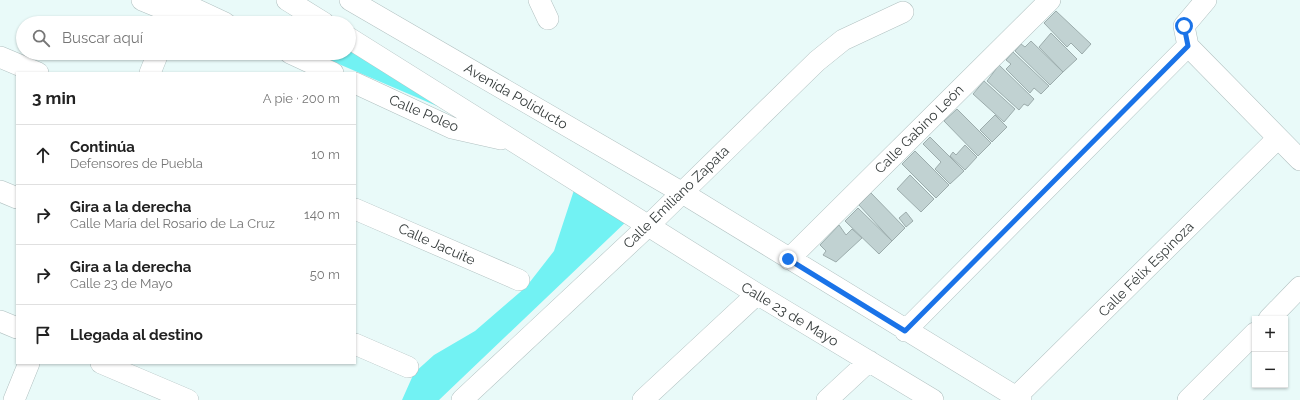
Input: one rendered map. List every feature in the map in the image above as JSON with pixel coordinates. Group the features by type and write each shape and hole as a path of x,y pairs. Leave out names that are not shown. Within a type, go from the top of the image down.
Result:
{"street":[{"path":"142,0 199,16"},
{"path":"287,0 313,16"},
{"name":"Avenida Poliducto","path":"350,0 681,192"},
{"path":"539,0 548,19"},
{"name":"Calle Gabino León","path":"788,259 1050,0"},
{"path":"1206,0 1184,26 1188,46 1300,160"},
{"name":"Calle Emiliano Zapata","path":"462,400 648,226 816,61 843,40 903,12"},
{"path":"356,42 648,226"},
{"path":"905,331 1188,46"},
{"path":"0,57 36,72"},
{"path":"150,72 155,60"},
{"path":"305,60 331,72"},
{"name":"Calle Poleo","path":"356,83 452,128 518,143"},
{"name":"Calle Félix Espinoza","path":"1017,399 1278,138"},
{"path":"0,191 16,198"},
{"path":"681,192 1017,399"},
{"name":"Calle Jacuite","path":"356,209 519,280"},
{"name":"Calle 23 de Mayo","path":"648,226 932,400"},
{"path":"1272,316 1300,287"},
{"path":"643,400 757,294"},
{"path":"0,321 16,328"},
{"path":"1188,400 1252,336"},
{"path":"356,344 408,368"},
{"path":"827,400 869,361"},
{"path":"14,400 29,364"},
{"path":"103,364 188,400"}],"shaded area":[{"path":"356,48 479,124 329,60 356,60"},
{"path":"576,184 630,218 439,400 402,400 414,373 434,355 475,331 526,287 554,251"}],"building":[{"path":"1056,11 1091,44 1082,54 1071,43 1067,47 1044,23"},
{"path":"1051,33 1077,59 1063,72 1039,47"},
{"path":"1031,41 1063,72 1050,85 1015,51 1021,44 1025,47"},
{"path":"1013,52 1049,86 1041,94 1034,88 1030,93 1006,69 1011,64 1006,60"},
{"path":"999,65 1034,99 1028,106 1024,104 1019,110 987,81"},
{"path":"984,81 1015,109 1004,122 973,94"},
{"path":"957,109 991,143 978,156 944,121"},
{"path":"995,115 1007,127 992,142 980,130"},
{"path":"930,137 964,171 950,184 935,169 941,162 923,144"},
{"path":"965,145 977,157 965,170 950,156 953,152 956,155"},
{"path":"915,151 949,185 936,198 902,164"},
{"path":"910,175 934,199 921,212 897,189"},
{"path":"871,193 905,228 892,241 859,205"},
{"path":"858,208 892,241 879,254 845,221"},
{"path":"906,212 913,221 906,227 899,218"},
{"path":"839,225 846,235 852,229 862,238 836,262 823,255 826,251 820,245"}],"route":[{"path":"788,259 905,331 1188,46 1184,26"}]}
